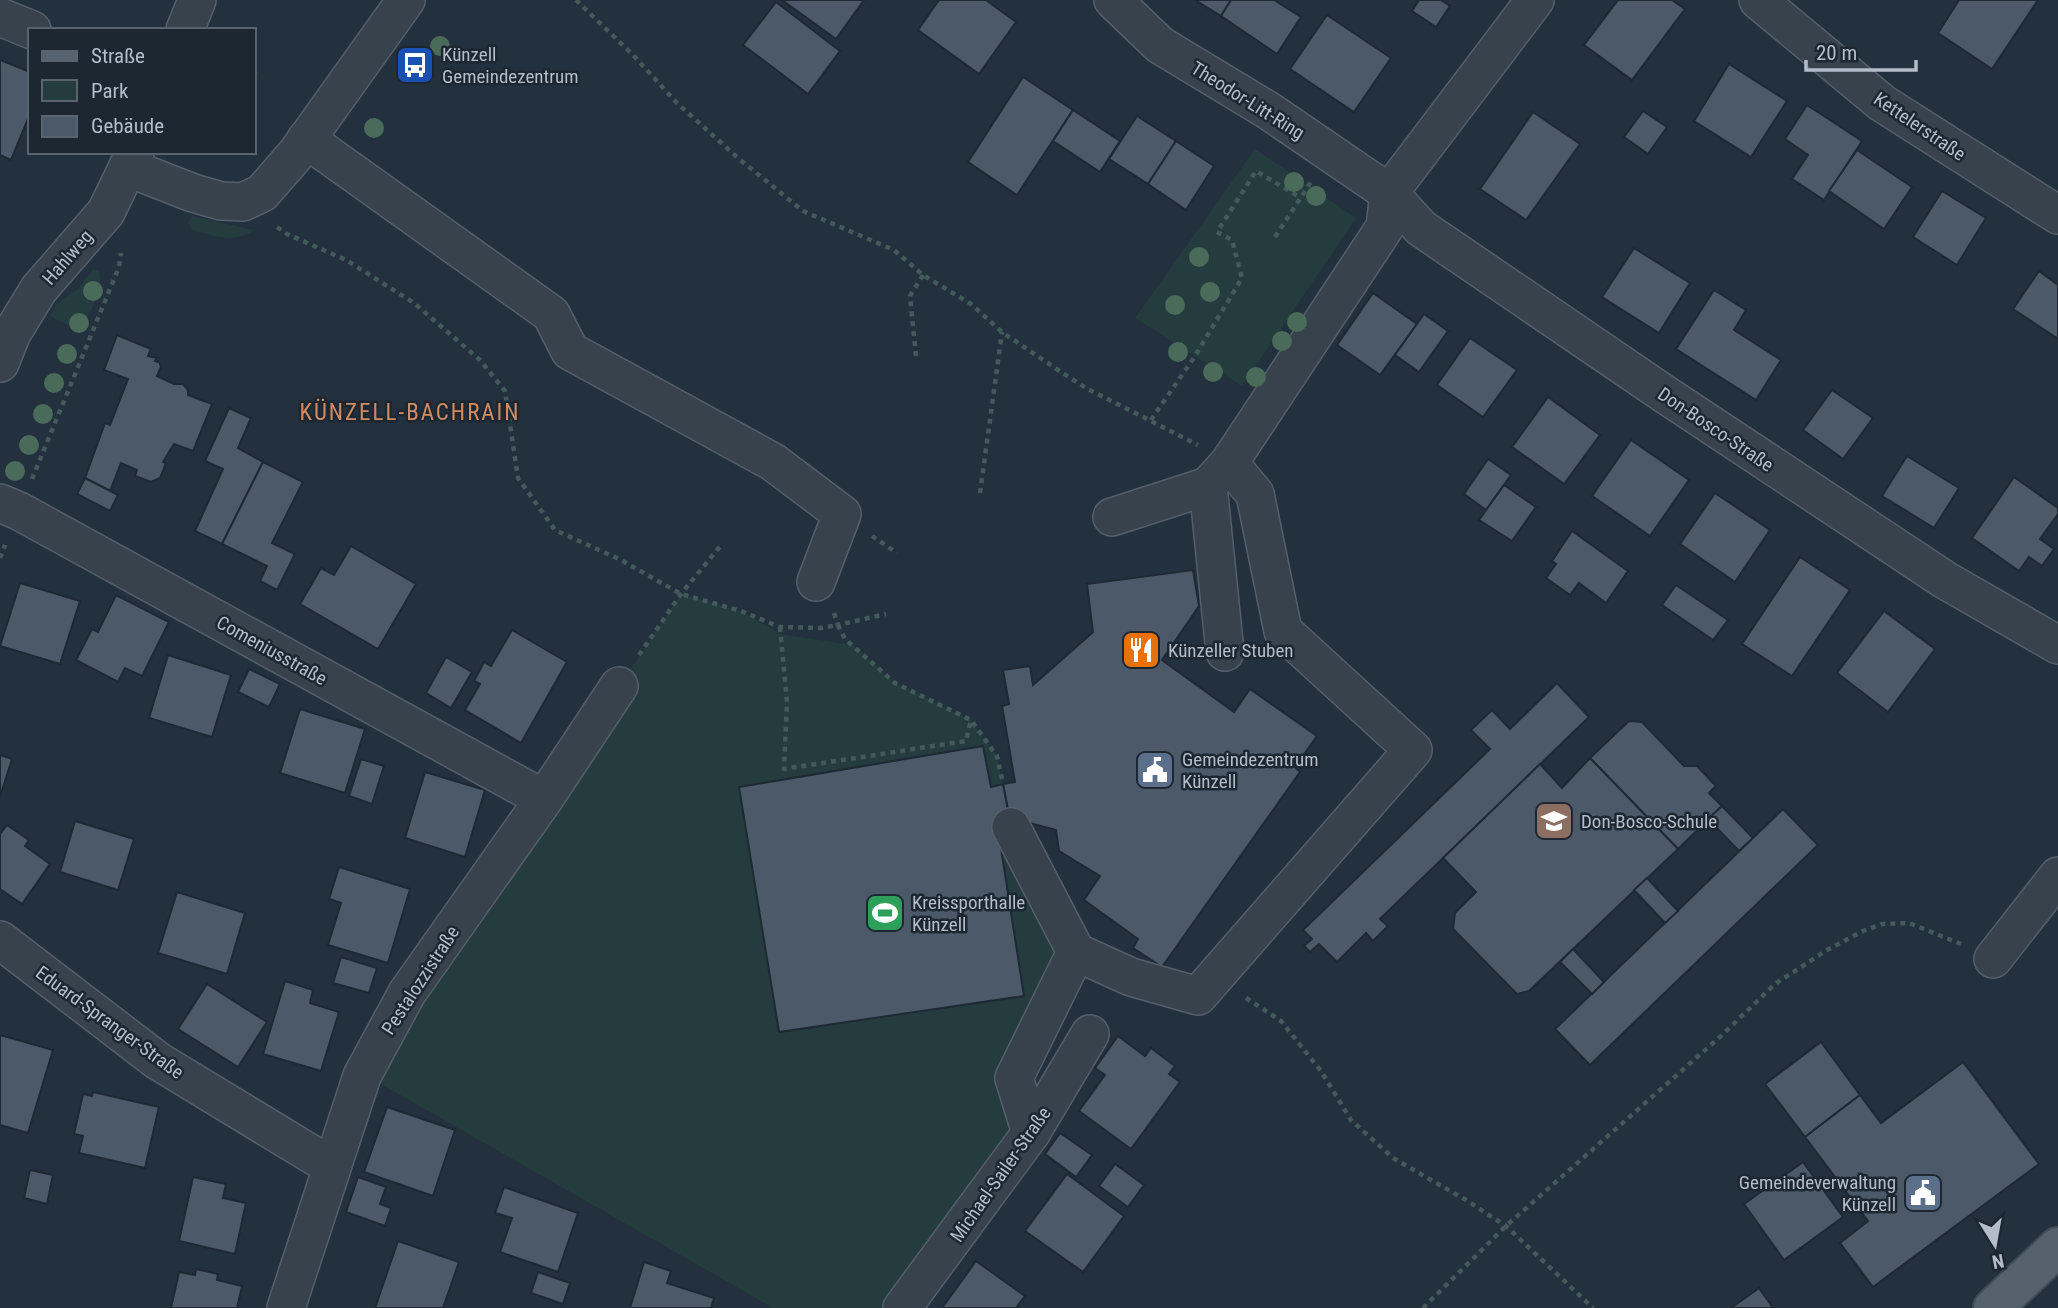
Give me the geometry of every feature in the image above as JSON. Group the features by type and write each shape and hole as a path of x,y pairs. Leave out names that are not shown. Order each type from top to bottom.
{"main road":[{"path":"1993,1308 2058,1247"}],"street":[{"path":"186,28 197,0"},
{"path":"132,160 193,193 221,201 243,202 262,193 306,139 406,0"},
{"name":"Theodor-Litt-Ring","path":"1113,0 1160,45 1269,111 1389,193"},
{"path":"1112,517 1219,474 1385,227 1389,193 1535,0"},
{"name":"Kettelerstraße","path":"1758,0 1882,103 2058,215"},
{"path":"0,17 28,28"},
{"path":"306,139 551,314 570,351 773,462 842,514 816,582"},
{"name":"Hahlweg","path":"0,363 12,332 39,289 106,212 132,160"},
{"name":"Don-Bosco-Straße","path":"1389,193 1422,228 1663,393 1945,580 2058,645"},
{"path":"1219,474 1225,652"},
{"path":"1011,827 1076,952 1131,977 1198,996 1413,750 1283,631 1255,495 1219,474"},
{"name":"Comeniusstraße","path":"9,507 544,799"},
{"name":"Pestalozzistraße","path":"286,1308 362,1076 407,993 544,799 619,685"},
{"path":"1993,959 2058,876"},
{"name":"Eduard-Spranger-Straße","path":"0,940 158,1061 331,1166"},
{"path":"1031,1133 1014,1078 1076,952"},
{"name":"Michael-Sailer-Straße","path":"902,1308 1031,1133 1090,1034"}],"path":[{"path":"576,0 698,121 803,211 894,250 923,275 971,304 1002,332 1086,388 1151,420 1219,474"},
{"path":"1151,420 1195,356 1242,278 1232,240 1217,232 1256,172 1301,198"},
{"path":"1275,237 1295,206"},
{"path":"276,226 287,234 346,260 403,296 480,360 505,391 518,478 555,530 621,560 681,594 741,611 780,627 821,628 886,614"},
{"path":"0,558 9,507 119,267"},
{"path":"916,356 910,296 923,275"},
{"path":"980,493 1002,332"},
{"path":"619,685 681,594 722,544"},
{"path":"887,547 897,553"},
{"path":"838,625 845,639 895,683 971,720 997,756 1003,784"},
{"path":"780,627 787,702 784,769 966,741 971,720"},
{"path":"1423,1308 1506,1226 1721,1036 1775,984 1827,950 1882,924 1909,923 1993,959"},
{"path":"1215,976 1281,1021 1321,1071 1351,1120 1393,1158 1506,1226 1593,1308"}],"green space":[{"path":"1255,149 1356,218 1242,386 1135,318"},
{"path":"192,216 254,230 240,237 216,236 192,230 188,223"},
{"path":"93,269 99,271 99,287 95,302 80,331 50,316 56,305 79,288"},
{"path":"681,594 741,611 780,634 853,645 895,683 971,720 997,756 1011,827 1076,952 1014,1078 1032,1132 903,1308 773,1308 360,1072"}],"building":[{"path":"782,0 864,0 836,39"},
{"path":"939,0 986,0 1016,22 979,74 918,30"},
{"path":"1195,0 1231,0 1221,16"},
{"path":"1231,0 1274,0 1301,17 1277,54 1221,16"},
{"path":"1419,0 1441,0 1450,6 1436,27 1412,11"},
{"path":"1618,0 1672,0 1685,9 1632,80 1584,45"},
{"path":"1959,0 2038,0 1992,69 1938,33"},
{"path":"776,2 840,51 808,94 743,45"},
{"path":"1327,15 1391,58 1354,112 1290,69"},
{"path":"0,60 28,71 28,119 11,160 0,155"},
{"path":"1729,64 1787,101 1751,157 1694,121"},
{"path":"1023,77 1073,110 1017,195 968,162"},
{"path":"1807,105 1862,141 1824,200 1792,179 1808,155 1785,139"},
{"path":"1073,110 1120,141 1100,172 1053,141"},
{"path":"1643,111 1667,127 1648,154 1624,137"},
{"path":"1533,112 1580,144 1526,220 1480,189"},
{"path":"1137,116 1176,141 1148,184 1109,159"},
{"path":"1176,141 1214,166 1186,210 1148,184"},
{"path":"1857,150 1912,187 1884,229 1829,191"},
{"path":"1942,191 1986,218 1957,265 1913,237"},
{"path":"1634,248 1690,283 1659,333 1602,297"},
{"path":"2039,271 2058,285 2058,339 2013,309"},
{"path":"1714,290 1746,310 1734,330 1781,360 1756,400 1676,349"},
{"path":"1373,293 1417,324 1380,375 1337,345"},
{"path":"1424,314 1448,331 1419,372 1395,355"},
{"path":"117,335 151,349 148,356 157,358 155,361 159,362 161,367 157,376 174,384 183,384 188,395 212,404 193,451 174,444 163,462 166,463 160,478 151,482 135,476 137,470 121,463 110,491 85,478 105,423 110,425 128,379 104,370"},
{"path":"1470,338 1517,370 1483,417 1437,385"},
{"path":"1832,390 1873,418 1843,459 1803,430"},
{"path":"1548,397 1600,435 1564,484 1512,447"},
{"path":"229,408 251,418 238,448 263,462 222,544 195,531 223,469 205,461"},
{"path":"1631,440 1689,480 1650,536 1592,496"},
{"path":"1907,456 1959,488 1934,528 1882,496"},
{"path":"1488,459 1511,475 1486,510 1464,494"},
{"path":"263,462 303,482 272,543 295,554 277,590 260,581 267,566 222,544"},
{"path":"2014,477 2058,508 2058,514 2040,539 2054,549 2042,566 2029,557 2019,571 1972,538"},
{"path":"85,478 118,495 110,511 77,494"},
{"path":"1504,485 1536,507 1512,541 1479,520"},
{"path":"1715,493 1770,530 1735,582 1680,544"},
{"path":"1572,531 1628,571 1606,603 1579,583 1570,595 1546,578 1556,564 1552,561"},
{"path":"351,546 416,584 378,649 300,604 321,568 334,575"},
{"path":"1800,557 1850,590 1792,676 1742,644"},
{"name":"Gemeindezentrum Künzell","path":"1193,570 1199,606 1162,660 1234,712 1250,689 1317,736 1295,767 1300,772 1162,967 1133,948 1138,939 1084,900 1100,876 1059,851 1056,830 1030,823 1011,827 1003,784 1015,782 1002,706 1009,704 1003,670 1030,666 1033,685 1093,632 1087,584"},
{"path":"20,583 80,601 60,664 0,646"},
{"path":"1676,585 1728,620 1713,640 1662,605"},
{"path":"116,595 169,622 142,676 125,668 118,682 76,660 92,629 98,632"},
{"path":"1884,611 1935,649 1888,712 1837,673"},
{"path":"512,630 567,662 521,743 465,710 480,684 474,681 484,662 491,666"},
{"path":"168,655 231,675 212,737 149,718"},
{"path":"446,657 472,672 451,708 426,693"},
{"path":"249,669 280,684 269,707 238,692"},
{"path":"1557,683 1589,717 1380,919 1388,926 1373,941 1366,933 1337,962 1319,944 1310,952 1304,946 1312,939 1303,930 1490,749 1471,730 1492,710 1510,729"},
{"path":"300,709 365,729 345,793 280,773"},
{"path":"1629,721 1642,722 1684,766 1697,766 1716,786 1709,793 1722,806 1678,849 1590,758"},
{"name":"Kreissporthalle Künzell","path":"983,746 991,787 1003,784 1011,827 998,829 1024,996 779,1032 739,787"},
{"path":"0,755 12,759 0,797"},
{"path":"1590,758 1678,849 1529,991 1517,994 1453,929 1455,913 1476,892 1443,858 1540,764 1562,788"},
{"path":"361,759 384,766 372,804 349,796"},
{"path":"425,772 485,790 465,857 405,838"},
{"path":"1722,806 1753,838 1739,851 1708,819"},
{"path":"1783,809 1818,845 1590,1065 1555,1029"},
{"path":"75,821 134,839 118,890 60,872"},
{"path":"7,825 29,840 25,846 50,864 22,904 0,889 0,834"},
{"path":"339,867 410,889 388,963 328,945 341,903 329,899"},
{"path":"1647,878 1678,911 1665,923 1634,890"},
{"path":"177,892 245,913 227,974 158,953"},
{"path":"1573,949 1604,982 1592,994 1560,962"},
{"path":"341,957 377,968 369,993 333,983"},
{"path":"285,981 313,990 310,1003 339,1012 321,1071 263,1054"},
{"path":"207,984 267,1022 238,1067 178,1029"},
{"path":"0,1035 53,1050 28,1133 0,1125"},
{"path":"1118,1036 1145,1056 1151,1048 1175,1066 1169,1074 1180,1082 1131,1149 1079,1111 1105,1075 1095,1068"},
{"path":"1821,1042 1860,1095 1805,1137 1765,1084"},
{"name":"Gemeindeverwaltung Künzell","path":"1963,1062 2039,1164 1873,1287 1840,1243 1868,1221 1805,1137 1860,1095 1881,1123"},
{"path":"93,1092 159,1107 145,1168 79,1153 83,1136 74,1134 83,1094 92,1096"},
{"path":"387,1107 455,1130 433,1196 364,1172"},
{"path":"1060,1133 1092,1155 1076,1177 1045,1154"},
{"path":"1803,1162 1843,1217 1784,1260 1744,1204"},
{"path":"1115,1164 1144,1185 1128,1207 1099,1186"},
{"path":"30,1170 53,1175 47,1204 24,1198"},
{"path":"1067,1174 1124,1216 1083,1272 1025,1231"},
{"path":"193,1177 226,1184 223,1198 246,1203 235,1254 179,1241"},
{"path":"358,1177 386,1187 380,1204 391,1208 385,1226 346,1212"},
{"path":"504,1187 578,1213 558,1272 500,1252 512,1218 495,1213"},
{"path":"398,1241 459,1262 443,1308 375,1308"},
{"path":"976,1261 1025,1296 1016,1308 942,1308"},
{"path":"644,1262 671,1271 667,1283 714,1298 711,1308 630,1308"},
{"path":"196,1269 218,1274 217,1280 242,1286 237,1308 171,1308 179,1272 195,1275"},
{"path":"538,1272 570,1283 563,1304 531,1293"},
{"path":"1759,1288 1773,1308 1731,1308"}],"place":[{"name":"Künzell Gemeindezentrum","path":"415,65"},
{"name":"Künzeller Stuben","path":"1141,650"},
{"name":"Gemeindezentrum Künzell","path":"1155,770"},
{"name":"Don-Bosco-Schule","path":"1554,821"},
{"name":"Kreissporthalle Künzell","path":"885,913"},
{"name":"Gemeindeverwaltung Künzell","path":"1923,1193"}],"district":[{"name":"KÜNZELL-BACHRAIN","path":"410,412"}]}
